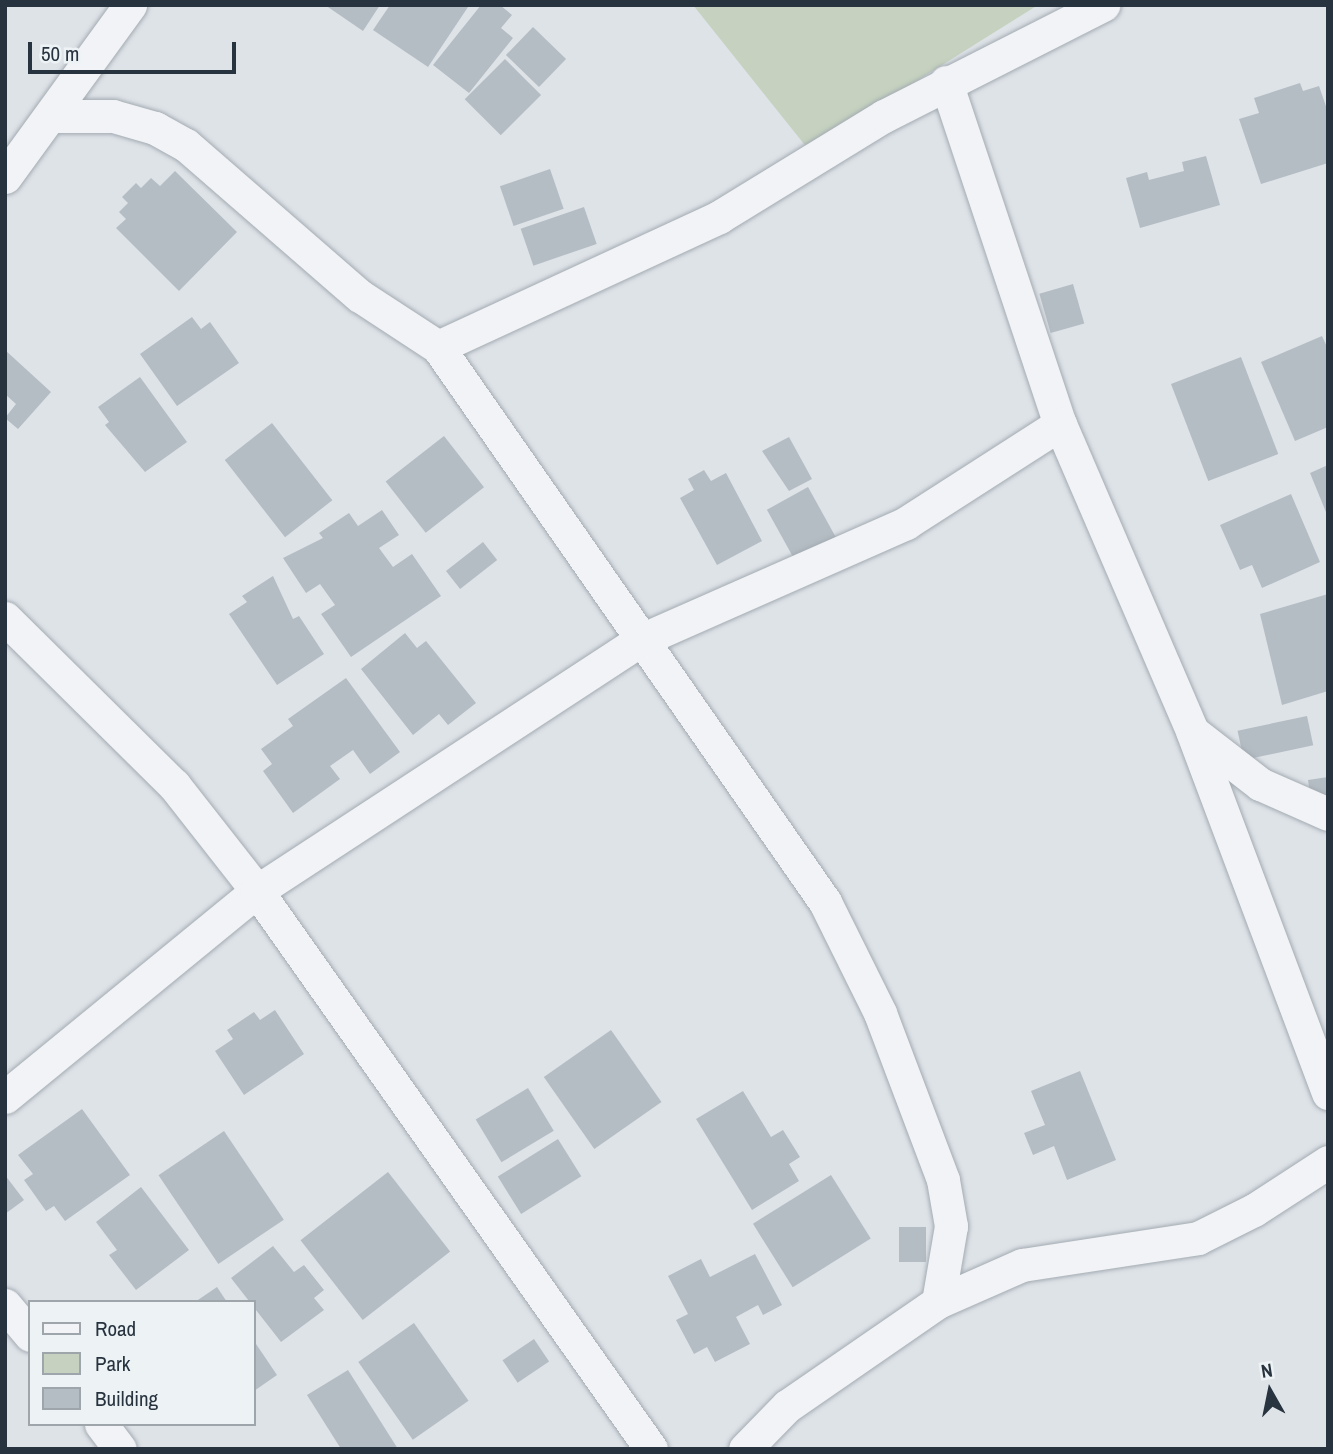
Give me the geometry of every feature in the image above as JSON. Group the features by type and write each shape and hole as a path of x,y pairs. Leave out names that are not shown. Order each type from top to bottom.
{"street":[{"path":"5,177 54,117 130,5"},
{"path":"438,347 719,217 946,82 1103,5"},
{"path":"946,82 1060,424 1192,732 1328,1093"},
{"path":"54,117 113,116 155,128 186,145 360,296 438,347 639,642 825,902 880,1013 943,1180 951,1226 938,1302"},
{"path":"5,1097 257,891 639,642 906,523 1060,424"},
{"path":"5,618 174,785 257,891 651,1449"},
{"path":"1192,732 1261,784 1328,814"},
{"path":"745,1449 787,1406 938,1302 1022,1265 1198,1238 1254,1210 1328,1162"},
{"path":"5,1305 28,1333"},
{"path":"103,1426 120,1449"}],"green space":[{"path":"693,5 1038,5 808,149"}],"building":[{"path":"325,5 380,5 363,31"},
{"path":"390,5 468,7 428,67 373,30"},
{"path":"481,5 500,5 512,15 501,28 513,38 469,93 433,65"},
{"path":"533,27 566,59 539,87 506,55"},
{"path":"505,59 541,95 501,135 465,99"},
{"path":"1300,83 1303,91 1319,86 1328,112 1328,163 1261,184 1239,119 1259,113 1254,98"},
{"path":"1206,156 1220,205 1140,228 1126,178 1147,172 1149,180 1184,171 1182,162"},
{"path":"550,169 564,209 514,226 500,186"},
{"path":"175,171 237,232 179,291 116,228 126,219 119,212 128,203 122,197 136,183 141,188 151,178 160,186"},
{"path":"584,207 597,244 533,266 521,229"},
{"path":"1073,284 1084,323 1051,333 1039,294"},
{"path":"192,317 201,329 210,322 239,363 177,406 140,354"},
{"path":"1322,336 1328,349 1328,427 1295,441 1261,362"},
{"path":"5,350 51,392 18,429 5,418 16,404 5,394"},
{"path":"1241,357 1278,454 1208,481 1171,384"},
{"path":"140,377 187,442 145,472 105,425 109,422 98,407"},
{"path":"272,423 332,500 285,537 225,460"},
{"path":"444,436 484,487 426,533 386,482"},
{"path":"789,437 812,479 789,491 762,451"},
{"path":"1328,465 1328,517 1310,473"},
{"path":"704,470 711,481 726,473 762,541 717,565 680,498 694,490 688,479"},
{"path":"808,487 837,539 796,562 767,510"},
{"path":"1291,494 1320,562 1262,588 1252,565 1240,570 1220,525"},
{"path":"382,510 399,535 379,548 393,567 412,554 441,596 351,657 321,614 335,605 320,584 306,593 283,558 323,538 319,533 349,513 358,526"},
{"path":"483,542 497,560 460,589 446,571"},
{"path":"273,576 293,619 299,616 324,654 277,685 229,614 247,602 242,596"},
{"path":"1328,594 1328,691 1282,705 1260,614"},
{"path":"405,633 417,648 426,641 476,703 448,725 439,714 413,735 361,669"},
{"path":"346,678 400,752 370,774 353,750 330,766 340,779 293,813 263,771 272,764 261,749 293,726 288,719"},
{"path":"1307,716 1313,745 1244,760 1238,731"},
{"path":"1328,777 1328,807 1312,809 1308,780"},
{"path":"275,1010 304,1054 244,1095 215,1051 233,1039 227,1030 254,1012 260,1020"},
{"path":"611,1030 661,1102 594,1149 544,1077"},
{"path":"1080,1071 1116,1160 1067,1180 1054,1146 1033,1155 1024,1133 1045,1125 1031,1091"},
{"path":"528,1088 554,1131 501,1162 476,1119"},
{"path":"743,1091 771,1137 783,1130 800,1157 789,1164 799,1181 752,1210 696,1119"},
{"path":"82,1109 130,1175 65,1221 54,1206 46,1211 24,1180 33,1174 18,1155"},
{"path":"224,1131 284,1220 218,1264 159,1175"},
{"path":"558,1139 581,1176 521,1214 498,1177"},
{"path":"388,1172 450,1252 363,1320 301,1240"},
{"path":"5,1175 24,1200 5,1214"},
{"path":"831,1175 871,1239 793,1287 753,1224"},
{"path":"141,1187 189,1250 136,1290 109,1255 117,1250 96,1222"},
{"path":"899,1227 926,1227 926,1262 899,1262"},
{"path":"273,1246 294,1272 304,1265 324,1290 314,1298 324,1310 281,1342 256,1310 256,1300 248,1300 231,1278"},
{"path":"755,1254 782,1305 763,1315 758,1305 736,1317 750,1344 715,1362 707,1347 694,1354 676,1320 688,1314 668,1276 701,1259 710,1277"},
{"path":"217,1287 226,1300 198,1300"},
{"path":"414,1323 468,1401 413,1440 358,1362"},
{"path":"534,1339 549,1361 518,1383 502,1360"},
{"path":"256,1344 277,1375 256,1390"},
{"path":"348,1370 398,1449 341,1449 307,1395"}]}
